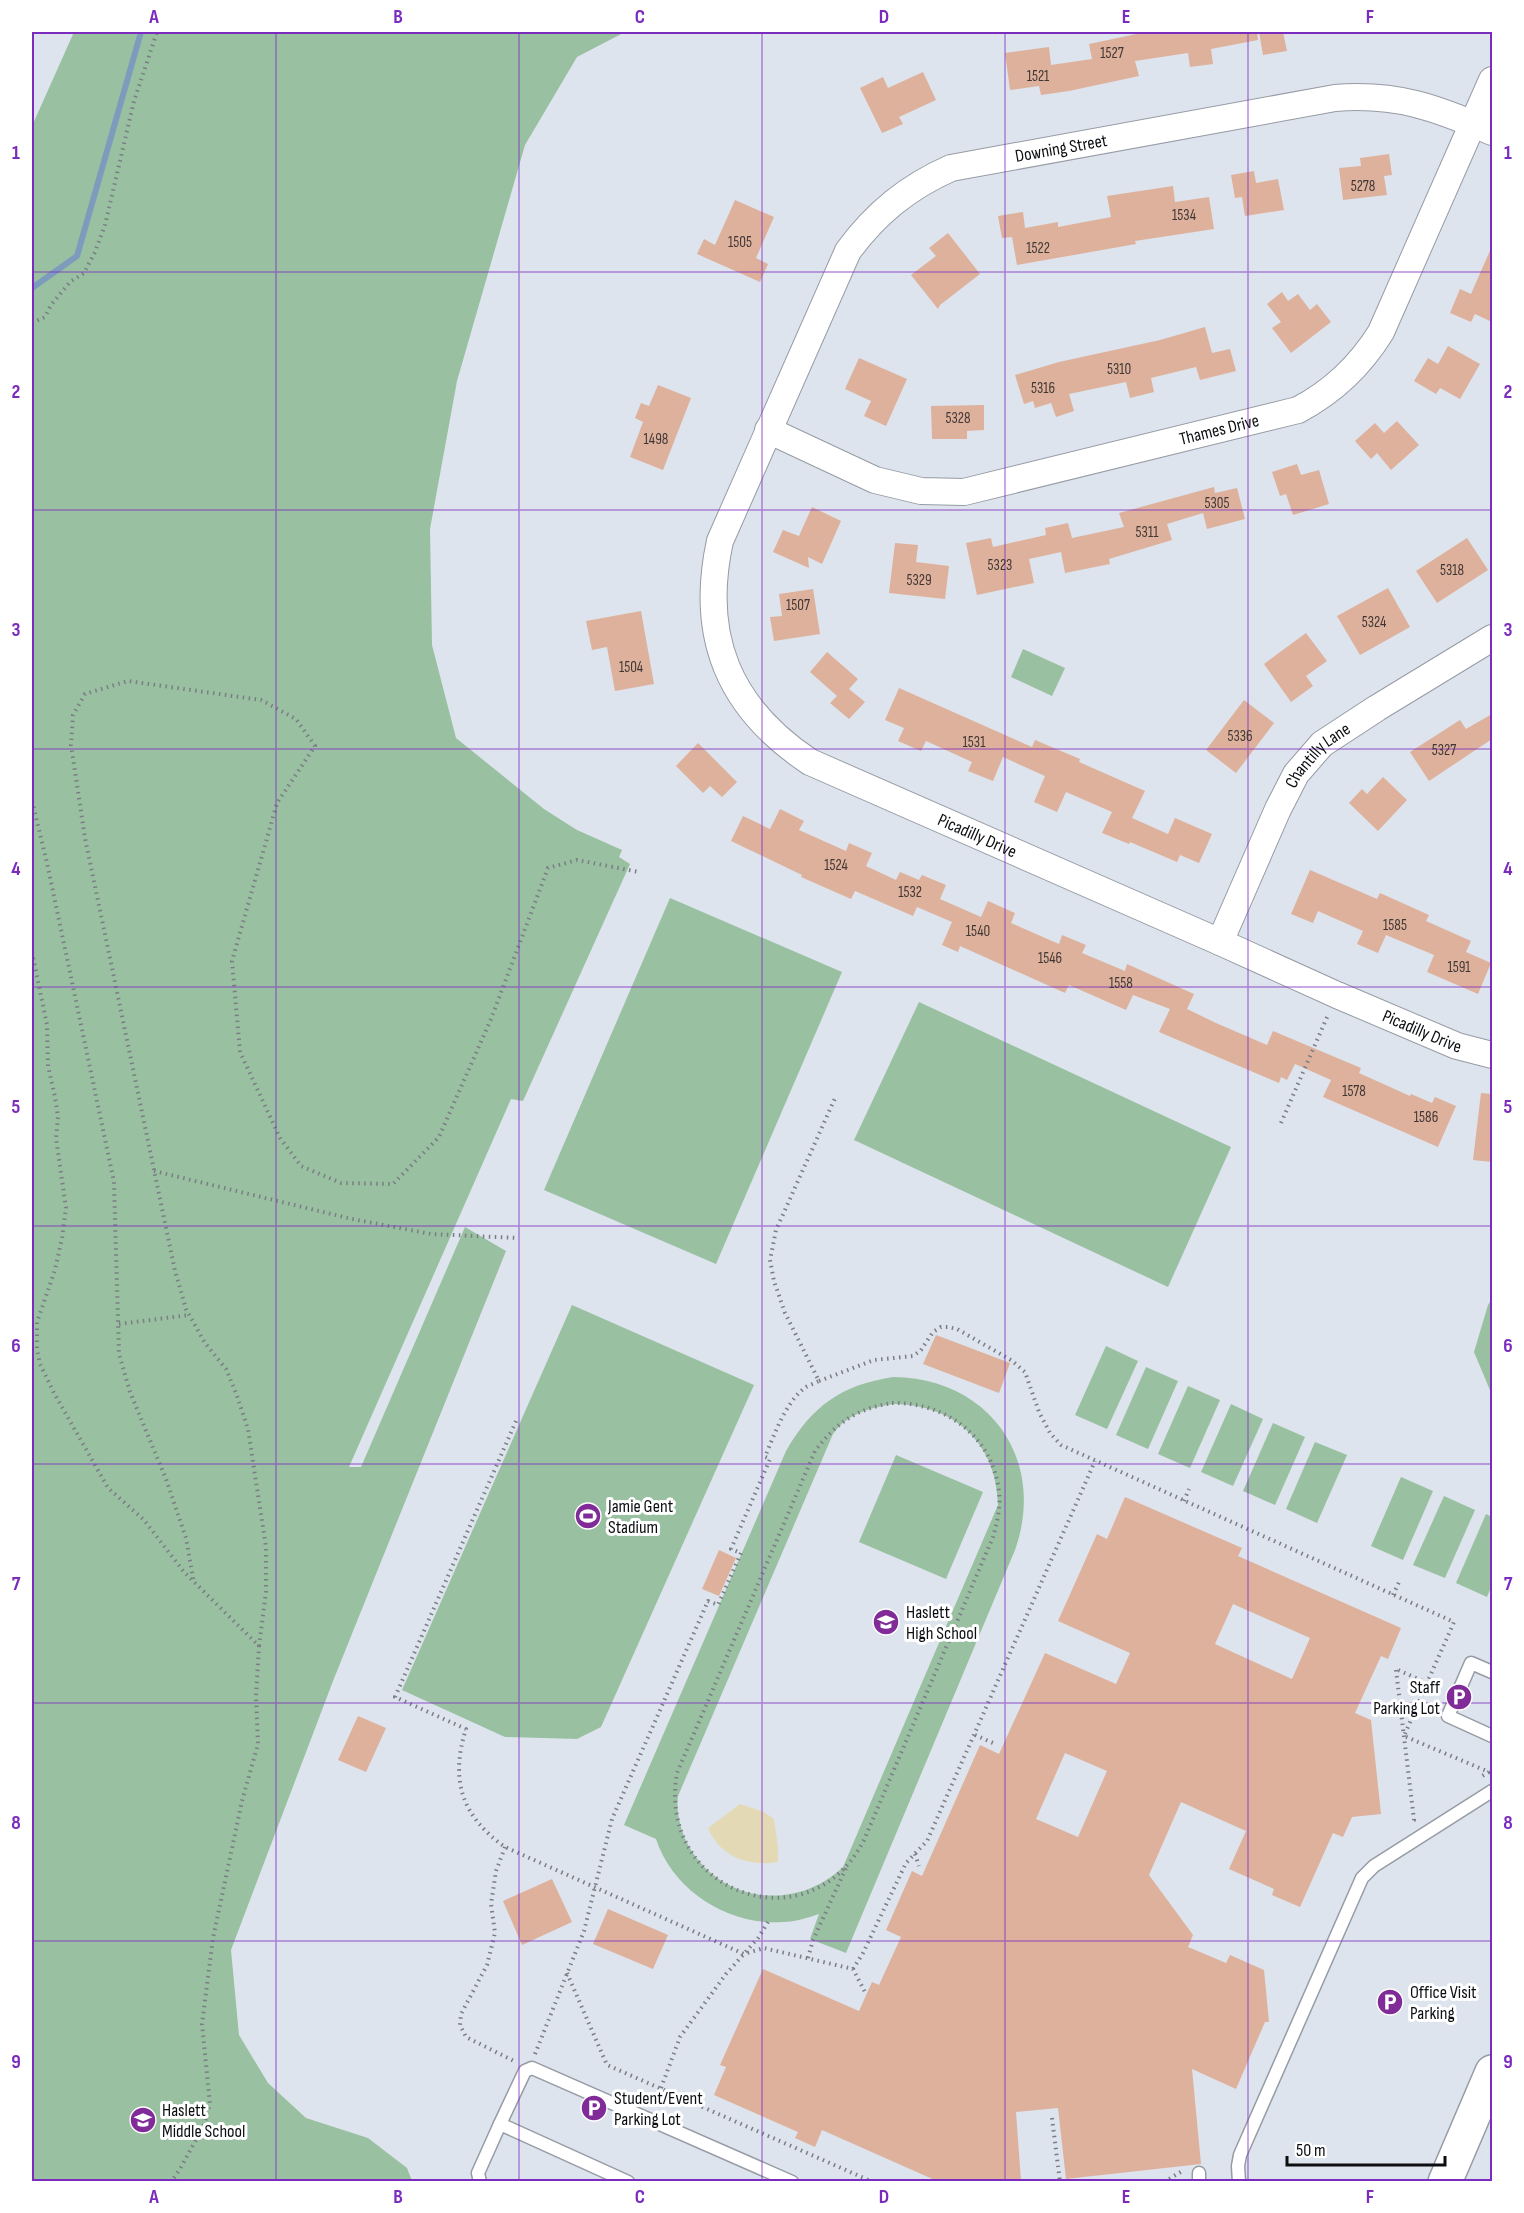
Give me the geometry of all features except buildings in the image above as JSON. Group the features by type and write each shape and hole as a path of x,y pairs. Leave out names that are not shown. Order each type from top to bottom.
{"main road":[{"path":"1445,2181 1492,2072"}],"street":[{"name":"Thames Drive","path":"768,430 875,480 921,491 964,492 1298,410 1338,384 1371,348 1381,332 1483,128 1492,80"},
{"name":"Downing Street","path":"768,430 848,251 861,233 910,189 951,168 1335,98 1357,96 1400,99 1483,128"},
{"name":"Picadilly Drive","path":"768,430 720,541 712,589 713,614 724,661 744,701 774,735 810,762 1337,995 1457,1046 1492,1055"},
{"name":"Chantilly Lane","path":"1220,942 1296,774 1322,744 1492,638"}],"lane":[{"path":"1492,1672 1471,1663 1448,1716 1492,1737"},
{"path":"1239,2181 1240,2155 1362,1878 1374,1866 1492,1791"},
{"path":"480,2181 478,2173 523,2075 529,2068 536,2068 792,2181"},
{"path":"500,2124 628,2181"}],"path":[{"path":"32,324 45,317 51,305 70,282 84,273 95,252 105,225 134,101 157,32"},
{"path":"171,2181 204,2126 210,2104 202,2024 213,1938 242,1801 258,1744 256,1696 266,1592 266,1547 248,1429 226,1369 205,1343 189,1315 175,1270 83,826 71,745 73,715 85,694 128,681 261,700 296,719 315,747 277,803 232,961 240,1052 280,1138 301,1166 341,1183 393,1184 439,1137 491,1019 548,868 577,860 639,872"},
{"path":"32,801 114,1182 119,1354 130,1392 166,1479 186,1538 194,1583"},
{"path":"32,952 47,1025 48,1066 56,1097 58,1117 56,1138 66,1208 55,1270 37,1322 37,1349 40,1364 108,1488 144,1520 194,1583 259,1646"},
{"path":"1281,1123 1337,995"},
{"path":"819,1382 785,1313 774,1281 770,1260 776,1230 836,1096"},
{"path":"154,1171 352,1218 431,1234 518,1238"},
{"path":"118,1324 189,1315"},
{"path":"505,1847 496,1872 491,1904 495,1933 487,1965 461,2014 460,2025 466,2037 529,2068 584,1931 612,1819 708,1601 718,1605 741,1553 731,1549 770,1459 765,1456 781,1418 805,1387 874,1360 912,1356 921,1350 933,1332 941,1327 957,1329 1011,1359 1025,1372 1039,1412 1050,1433 1061,1445 1454,1622 1404,1736 1489,1772 1479,1778"},
{"path":"808,1959 813,1940 836,1888 864,1840 993,1537 999,1505 995,1473 985,1451 974,1435 963,1424 940,1411 908,1403 878,1406 845,1419 815,1450 676,1778 676,1816 687,1847 706,1872 733,1889 763,1897 785,1897 828,1882 850,1862"},
{"path":"516,1422 394,1697 466,1729 459,1750 457,1769 460,1787 473,1816 490,1836 505,1847 744,1954 764,1948 853,1969 865,1992"},
{"path":"853,1969 864,1953 906,1863 927,1841 1095,1461"},
{"path":"1184,1501 1189,1489"},
{"path":"1393,1595 1400,1580"},
{"path":"1396,1669 1427,1683"},
{"path":"975,1735 993,1743"},
{"path":"1414,1820 1423,1814"},
{"path":"915,1854 919,1866"},
{"path":"661,2088 680,2037 768,1922"},
{"path":"567,1973 607,2065 873,2181"},
{"path":"1052,2118 1059,2181"}],"green space":[{"path":"74,32 625,32 577,57 525,145 457,381 430,529 432,645 456,738 544,809 577,830 622,850 619,857 630,864 523,1101 511,1099 349,1467 361,1467 465,1227 506,1251 333,1681 231,1950 239,2035 268,2083 306,2118 368,2138 407,2168 412,2181 32,2181 32,126"},
{"path":"1023,649 1065,668 1052,696 1011,677"},
{"path":"670,898 842,972 716,1264 544,1190"},
{"path":"919,1002 1231,1147 1168,1287 854,1140"},
{"path":"1492,1299 1492,1395 1474,1352 1488,1305"},
{"name":"Jamie Gent Stadium","path":"572,1305 754,1385 601,1727 577,1739 505,1737 402,1690"},
{"path":"1106,1346 1138,1361 1107,1429 1075,1415"},
{"path":"1146,1367 1178,1381 1148,1449 1116,1435"},
{"path":"893,1377 927,1381 957,1392 982,1408 1002,1430 1016,1456 1023,1485 1023,1516 1015,1550 846,1953 810,1939 819,1914 792,1921 763,1922 724,1911 706,1901 689,1889 675,1874 664,1858 656,1839 624,1825 786,1451 806,1422 830,1400 843,1392","holes":["895,1404 917,1406 954,1420 981,1446 996,1483 998,1505 843,1867 824,1882 803,1891 780,1895 758,1895 737,1889 717,1878 700,1862 686,1841 679,1819 678,1796 833,1434 845,1421 877,1407"]},
{"path":"1188,1386 1220,1400 1190,1468 1158,1454"},
{"path":"1231,1404 1263,1419 1233,1486 1201,1472"},
{"path":"1273,1423 1305,1437 1275,1505 1243,1491"},
{"path":"1315,1442 1347,1455 1317,1523 1286,1509"},
{"path":"896,1455 983,1492 946,1579 859,1542"},
{"path":"1401,1477 1433,1491 1403,1560 1371,1546"},
{"path":"1444,1496 1475,1510 1445,1578 1413,1565"},
{"path":"1486,1514 1492,1517 1492,1585 1487,1597 1456,1583"}],"sand":[{"path":"740,1804 764,1812 774,1819 778,1862 757,1863 737,1858 728,1853 713,1838 708,1828"}],"waterway":[{"path":"32,288 77,256 141,32"}],"place":[{"name":"Jamie Gent Stadium","path":"588,1516"},
{"name":"Haslett High School","path":"886,1622"},
{"name":"Staff Parking Lot","path":"1459,1697"},
{"name":"Office Visit Parking","path":"1390,2002"},
{"name":"Student/Event Parking Lot","path":"594,2108"},
{"name":"Haslett Middle School","path":"143,2120"}]}
